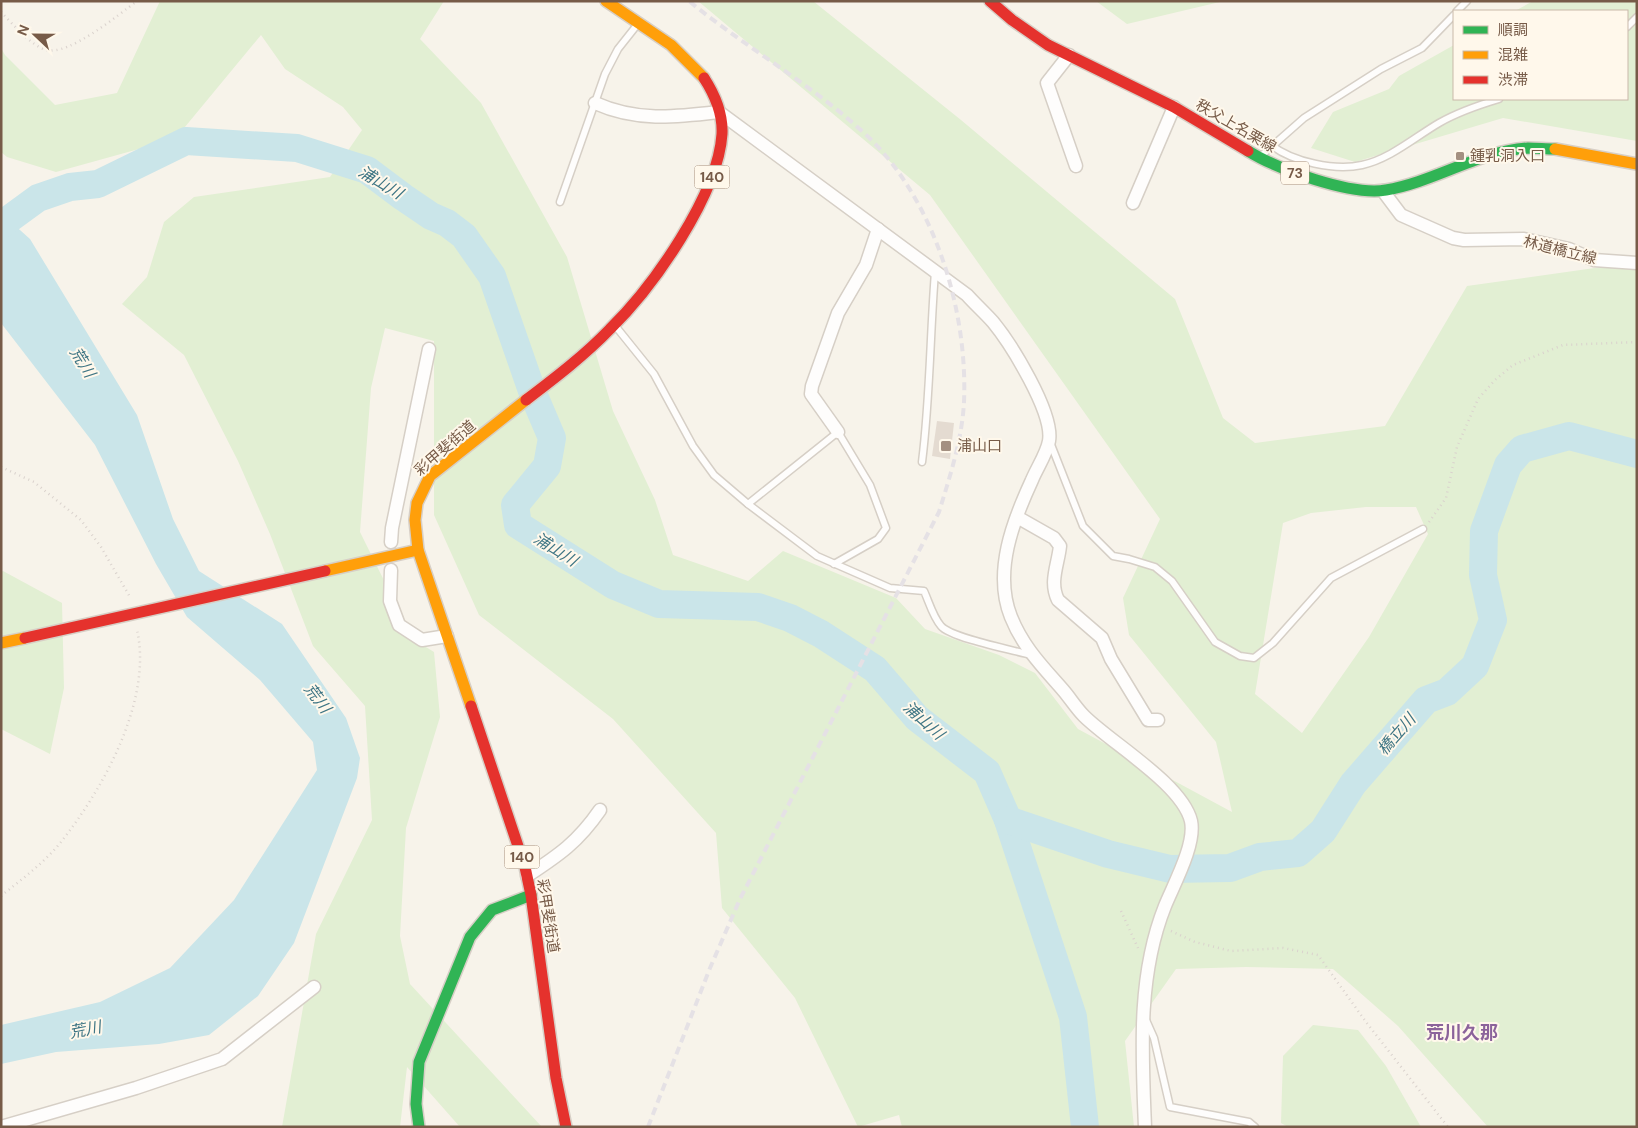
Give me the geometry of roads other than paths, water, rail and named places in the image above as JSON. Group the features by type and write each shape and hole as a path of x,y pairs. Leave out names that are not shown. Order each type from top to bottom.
{"main road":[{"name":"彩甲斐街道","path":"566,1127 556,1078 527,876 418,550 413,520 422,488 430,476 578,360 614,326 637,300 697,208 710,181 720,152 722,123 709,86 701,74 677,49 606,1"},
{"name":"秩父上名栗線","path":"990,1 1012,20 1048,45 1174,107 1258,158 1283,169 1346,188 1383,191 1410,185 1493,154 1527,148 1560,149 1637,164"},
{"path":"1,643 418,550"},
{"path":"419,1127 416,1104 419,1062 470,937 492,910 531,895"}],"street":[{"path":"1069,55 1047,84 1076,166"},
{"path":"595,103 616,112 668,118 719,112 967,295 994,323 1018,358 1046,413 1049,441 1022,500 1003,569 1005,599 1012,618 1031,655 1083,715 1174,792 1191,820 1192,838 1163,912 1148,970 1141,1036 1145,1127"},
{"path":"1133,203 1174,107"},
{"name":"林道橋立線","path":"1383,191 1400,215 1453,238 1464,240 1524,239 1569,249 1594,260 1637,263"},
{"path":"838,432 810,394 838,313 866,265 878,229"},
{"path":"391,542 392,528 429,349"},
{"path":"1017,517 1054,538 1060,546 1053,578 1054,592 1058,600 1102,638 1111,659 1141,710 1148,720 1158,720"},
{"path":"391,570 390,601 399,626 422,640 447,636"},
{"path":"527,876 558,855 583,834 600,810"},
{"path":"1,1127 136,1088 222,1059 314,987"}],"lane":[{"path":"1458,10 1467,1"},
{"path":"1258,158 1271,145 1312,113 1381,69 1422,48 1453,16"},
{"path":"1628,26 1637,16"},
{"path":"560,202 605,74 618,49 638,23"},
{"path":"1271,145 1292,156 1317,163 1342,166 1362,165 1382,158 1441,122 1475,106 1496,100"},
{"path":"922,462 927,424 929,342 935,272"},
{"path":"614,326 654,374 693,446 714,474 748,504 817,556 890,588 924,591 935,618 942,628 968,638 1031,655"},
{"path":"748,504 838,432 870,485 886,528 878,539 834,564"},
{"path":"1049,441 1083,526 1113,556 1154,567 1172,581 1215,642 1240,656 1254,658 1273,642 1331,578 1423,529"},
{"path":"1143,1015 1154,1038 1170,1107 1249,1122 1255,1127"}],"water":[{"name":"荒川","path":"1,213 30,239 137,415 173,519 199,571 282,624 346,718 360,758 357,778 294,943 258,996 209,1035 159,1044 56,1052 1,1064 1,1025 100,1002 170,968 234,900 317,770 313,742 260,680 187,617 156,564 95,445 1,323"}],"waterway":[{"name":"浦山川","path":"1,225 38,198 70,187 98,184 186,141 297,148 367,170 403,197 431,216 447,223 464,236 492,276 532,391 552,438 547,466 515,505 518,525 613,585 659,604 758,607 790,618 821,634 875,669 917,718 987,772 1008,820 1073,1017 1085,1127"},
{"name":"橋立川","path":"1008,820 1108,854 1170,869 1230,868 1260,857 1298,853 1323,831 1353,784 1426,700 1447,692 1475,666 1493,620 1483,575 1484,531 1508,465 1522,449 1569,436 1637,454"}],"railway":[{"path":"648,1127 710,968 740,899 939,512 958,444 964,402 964,366 960,329 952,292 941,255 927,220 908,187 887,157 862,131 841,113 689,1"}],"place":[{"name":"鍾乳洞入口","path":"1460,156"},
{"name":"浦山口","path":"946,446"}],"district":[{"name":"荒川久那","path":"1462,1033"}]}
